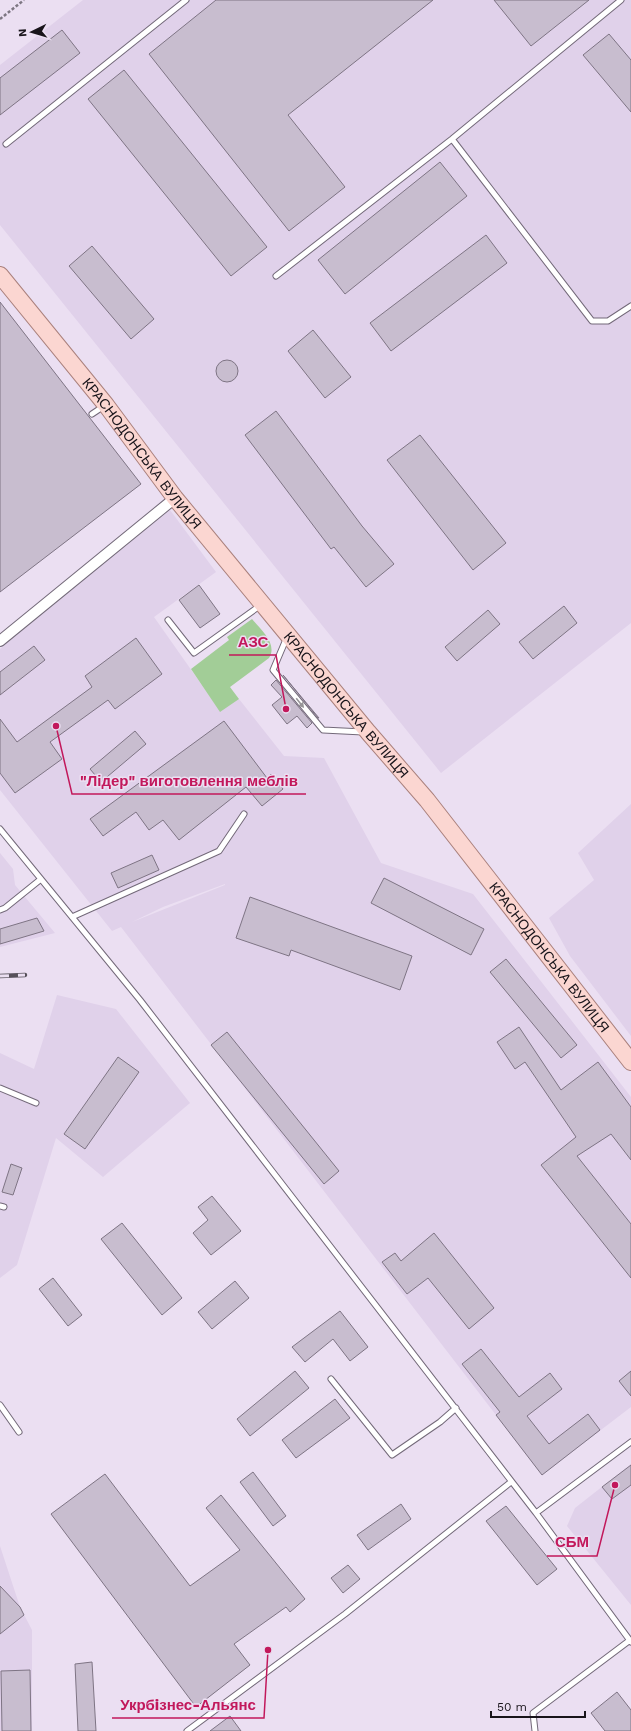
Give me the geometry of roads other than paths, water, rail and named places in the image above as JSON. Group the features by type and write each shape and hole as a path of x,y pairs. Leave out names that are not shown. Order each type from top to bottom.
{"main road":[{"name":"КРАСНОДОНСЬКА ВУЛИЦЯ","path":"0,275 106,405 175,498 368,732 427,800 631,1062"}],"street":[{"path":"0,641 175,498"}],"lane":[{"path":"6,144 186,0"},
{"path":"276,276 452,139 621,0"},
{"path":"452,139 592,321 608,321 631,306"},
{"path":"92,414 106,405"},
{"path":"168,620 194,653 263,603"},
{"path":"288,634 274,670 323,730 368,732"},
{"path":"72,917 219,851 244,814"},
{"path":"0,830 140,1000 456,1408 536,1513 630,1641 533,1713 535,1731"},
{"path":"0,910 5,908 41,879"},
{"path":"0,1088 36,1103"},
{"path":"331,1379 392,1455 440,1422 456,1408"},
{"path":"0,1406 19,1432"},
{"path":"536,1513 631,1442"},
{"path":"187,1731 345,1614 511,1482"}],"railway":[{"path":"0,976 25,975"}],"place":[{"name":"АЗС","path":"286,709"},
{"name":"\"Лідер\" виготовлення меблів","path":"56,726"},
{"name":"СБМ","path":"615,1485"},
{"name":"Укрбiзнес-Альянс","path":"268,1650"}]}
